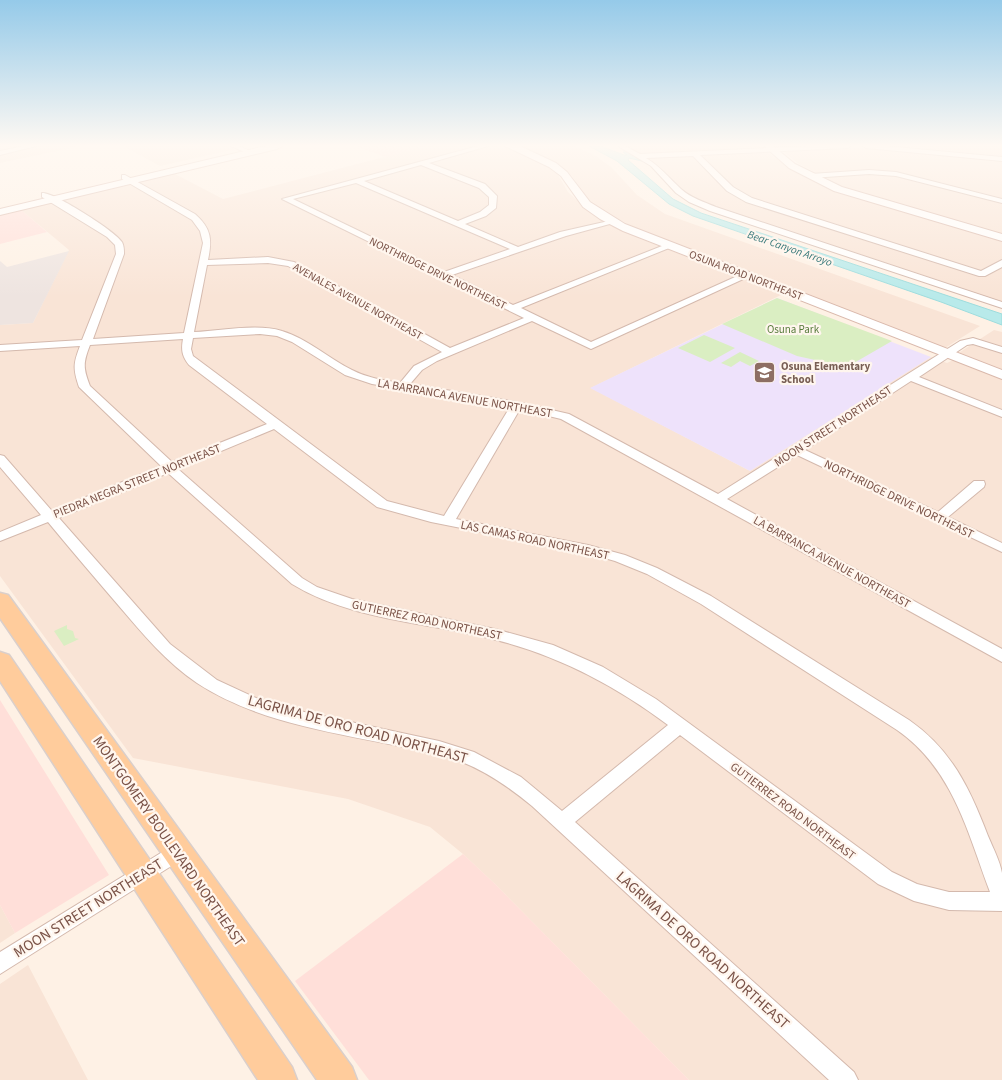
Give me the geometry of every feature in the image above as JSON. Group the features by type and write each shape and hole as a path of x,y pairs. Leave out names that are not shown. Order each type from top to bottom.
{"main road":[{"name":"MONTGOMERY BOULEVARD NORTHEAST","path":"0,601 339,1080"},
{"path":"0,661 278,1080"}],"street":[{"name":"LAS CAMAS ROAD NORTHEAST","path":"158,196 198,221 206,238 186,348 188,357 193,363 382,504 399,510 448,521 588,549 620,558 652,571 706,600 903,725 922,739 952,775 1002,899"},
{"name":"NORTHRIDGE DRIVE NORTHEAST","path":"296,196 286,199 591,346 747,275"},
{"path":"394,196 519,250"},
{"path":"457,224 483,214 493,206 493,196"},
{"name":"OSUNA ROAD NORTHEAST","path":"580,196 584,202 613,222 1002,375"},
{"path":"687,196 713,209 1002,305"},
{"path":"743,196 749,200 982,274 1002,263"},
{"path":"862,196 1002,238"},
{"path":"983,196 1002,201"},
{"path":"0,206 50,197"},
{"path":"0,212 50,197"},
{"name":"GUTIERREZ ROAD NORTHEAST","path":"50,197 110,235 119,244 120,254 79,361 79,370 85,387 170,468 285,571 312,590 331,598 363,608 495,634 548,649 597,671 650,703 885,878 914,892 949,901 1002,902"},
{"path":"444,276 563,234 613,222"},
{"path":"513,308 670,246"},
{"name":"AVENALES AVENUE NORTHEAST","path":"202,263 261,260 291,264 450,352"},
{"path":"402,387 418,368 450,352 532,318"},
{"name":"LA BARRANCA AVENUE NORTHEAST","path":"0,348 243,331 279,334 296,340 348,373 376,382 517,405 565,416 1002,656"},
{"name":"MOON STREET NORTHEAST","path":"719,499 964,343 973,341 1002,350"},
{"path":"910,377 1002,414"},
{"path":"448,521 517,405"},
{"name":"PIEDRA NEGRA STREET NORTHEAST","path":"0,537 274,425"},
{"name":"NORTHRIDGE DRIVE NORTHEAST","path":"796,450 1002,548"},
{"name":"LAGRIMA DE ORO ROAD NORTHEAST","path":"0,460 164,648 204,680 230,694 279,712 469,757 518,784 846,1080"},
{"path":"939,518 979,484"},
{"path":"562,822 679,726"},
{"name":"MOON STREET NORTHEAST","path":"0,964 177,852"}],"shaded area":[{"path":"74,196 218,196 223,199 233,196 573,196 593,215 641,239 783,294 591,388 750,471 931,357 947,363 953,360 1002,379 1002,1080 689,1080 495,884 430,827 348,799 133,758 0,576 0,325 33,323 69,250 20,209"},
{"path":"586,196 639,196 665,214 980,326 945,348 643,232 599,209"},
{"path":"686,196 853,196 1002,240 1002,306 693,203"},
{"path":"872,196 1002,196 1002,234"},
{"path":"20,209 47,232 0,244 0,214"},
{"path":"69,251 33,323 0,325 0,261 7,267"},
{"name":"Osuna Elementary School","path":"777,298 931,357 750,471 590,388"},
{"path":"994,330 1002,332 1002,371 957,354"},
{"path":"0,700 109,875 15,933 0,905"},
{"path":"463,854 689,1080 369,1080 295,981"},
{"path":"0,905 15,933 0,943"},
{"path":"28,965 88,1080 0,1080 0,984"}],"green space":[{"name":"Osuna Park","path":"777,298 892,341 847,367 797,356 722,324"},
{"path":"704,335 735,348 710,362 678,348"},
{"path":"740,352 759,361 750,366 740,361 731,367 721,363"},
{"path":"67,625 67,629 73,631 75,638 79,639 64,646 54,631"}],"water":[{"name":"Bear Canyon Arroyo","path":"660,196 670,196 701,213 1002,314 1002,325 693,216 669,204"}],"place":[{"name":"Osuna Elementary School","path":"765,372"}]}
